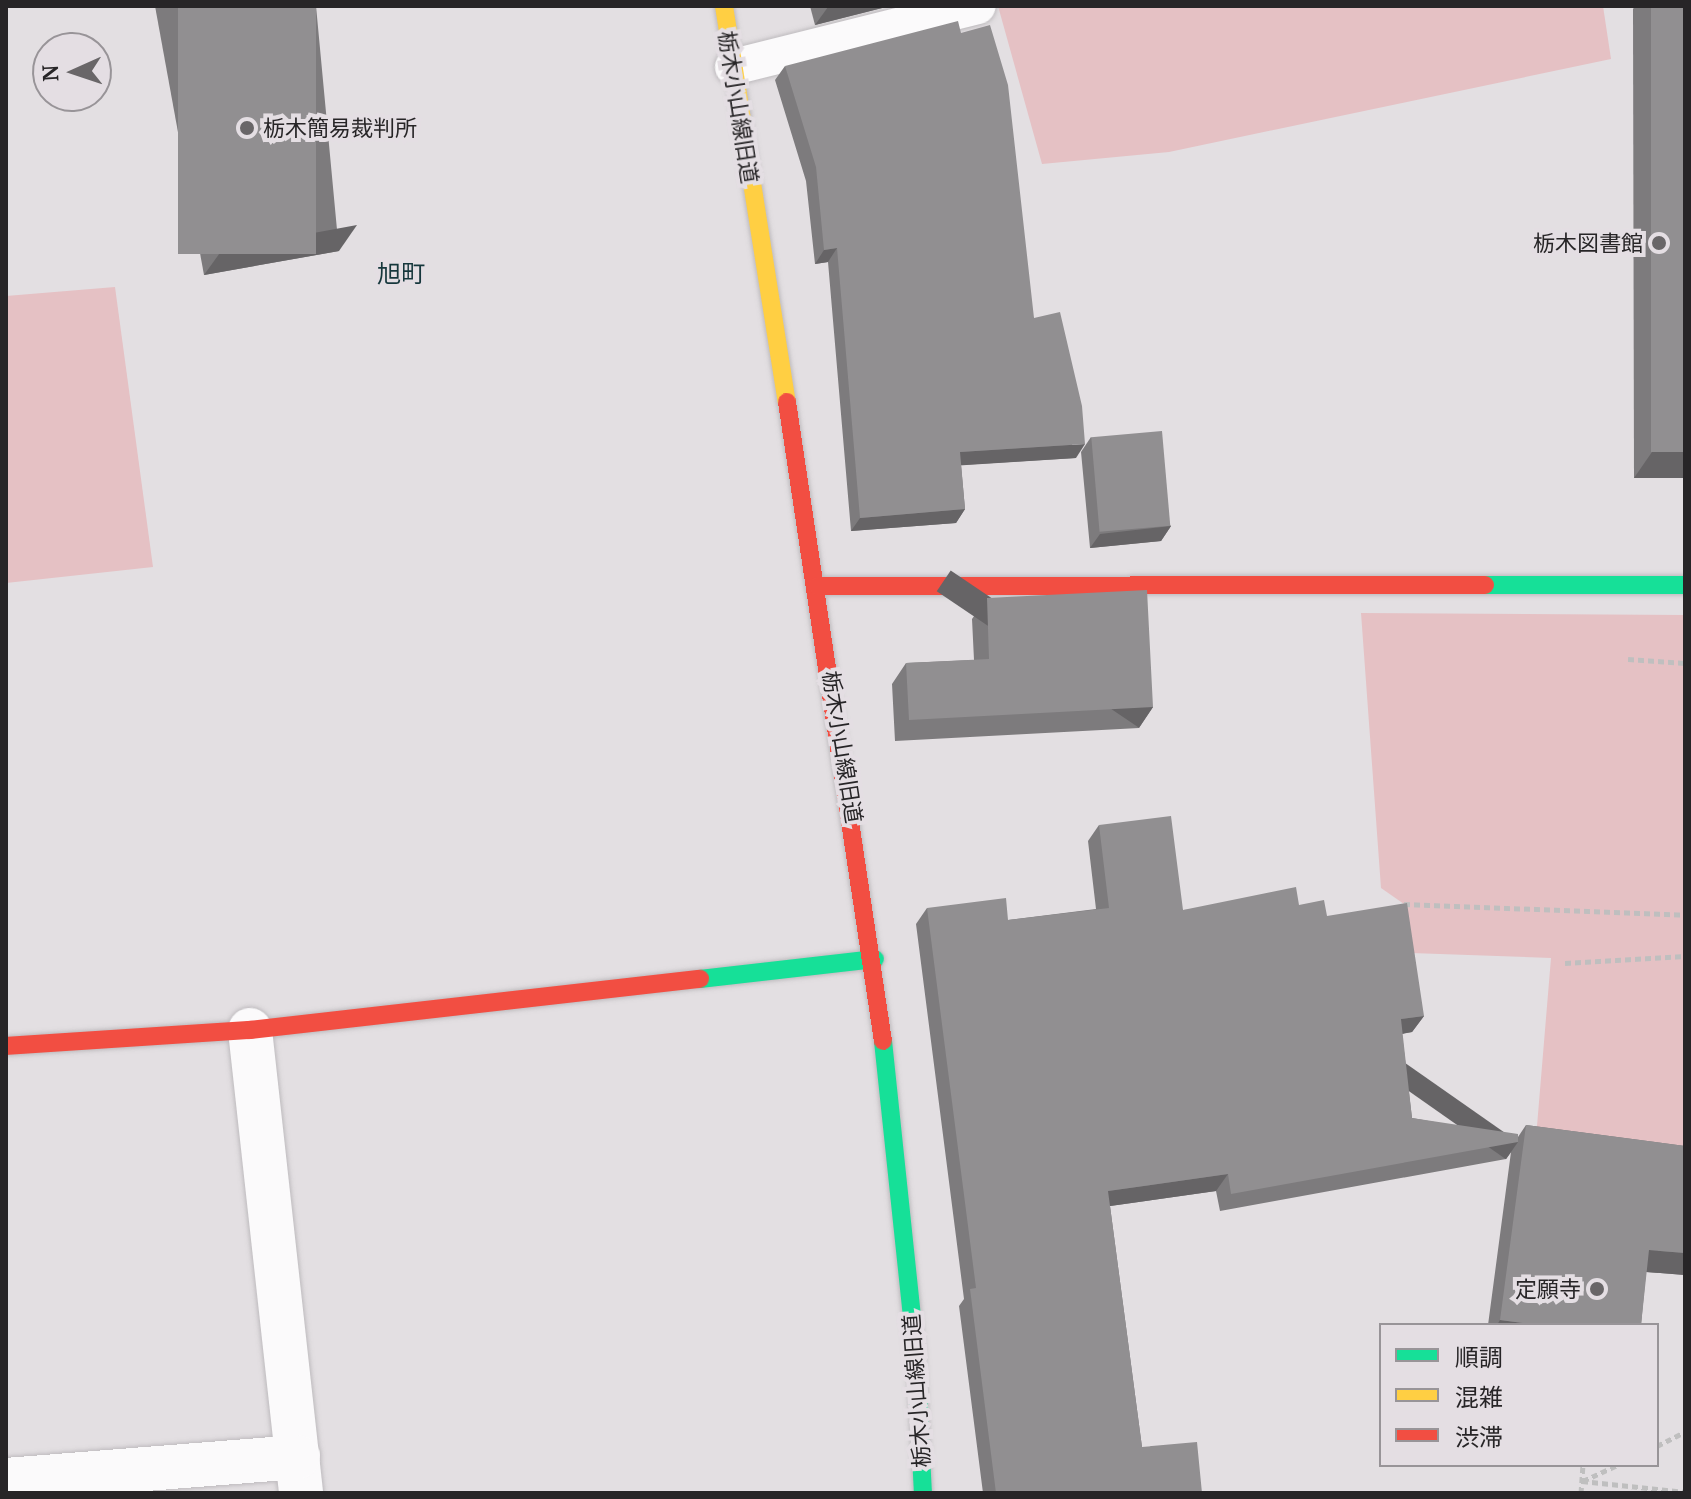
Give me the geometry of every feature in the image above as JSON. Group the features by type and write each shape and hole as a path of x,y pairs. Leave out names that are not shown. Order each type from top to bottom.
{"street":[{"name":"栃木小山線旧道","path":"724,6 875,959 916,1356 923,1493"},
{"path":"818,586 1685,585"},
{"path":"6,1046 250,1030 875,959"},
{"path":"6,1480 300,1475 250,1030"}],"lane":[{"path":"733,67 977,6"}],"path":[{"path":"1628,659 1685,663"},
{"path":"1404,904 1685,915"},
{"path":"1565,963 1685,956"},
{"path":"1659,1445 1685,1432"},
{"path":"1581,1493 1583,1467"},
{"path":"1582,1481 1613,1467"},
{"path":"1582,1481 1685,1492"}],"shaded area":[{"path":"998,6 1603,6 1611,59 1169,152 1042,164"},
{"path":"115,287 153,567 6,583 6,296"},
{"path":"1361,613 1685,615 1685,1157 1536,1138 1551,958 1411,953 1404,904 1381,888"}],"building":[{"name":"栃木簡易裁判所","path":"178,6 316,6 316,254 178,254"},
{"name":"栃木図書館","path":"1651,6 1685,6 1685,452 1651,452"},
{"path":"958,21 961,33 990,25 1008,85 1034,318 1060,312 1082,406 1085,444 960,452 965,509 860,518 837,248 824,250 816,167 785,66"},
{"path":"1162,431 1170,526 1100,532 1091,437"},
{"path":"1147,590 1153,707 909,720 906,663 989,659 987,598"},
{"path":"1171,816 1183,910 1296,887 1299,905 1324,900 1327,916 1407,903 1424,1016 1401,1019 1412,1118 1518,1134 1518,1142 1231,1194 1228,1174 1108,1191 1142,1447 1197,1442 1202,1493 996,1493 970,1289 976,1288 927,908 1006,898 1008,920 1109,908 1099,825"},
{"path":"1526,1125 1685,1146 1685,1253 1649,1250 1641,1323 1523,1323 1500,1320"}],"traffic: fast":[{"path":"1485,585 1685,585"},
{"path":"700,979 875,959"},
{"path":"883,1041 916,1356 923,1493"}],"traffic: slow":[{"path":"724,6 787,402"}],"traffic: jam":[{"path":"787,402 883,1041"},
{"path":"818,586 1485,585"},
{"path":"6,1046 250,1030 700,979"}],"place":[{"name":"栃木簡易裁判所","path":"247,128"},
{"name":"栃木図書館","path":"1659,243"},
{"name":"定願寺","path":"1597,1289"}],"district":[{"name":"旭町","path":"401,274"}]}
